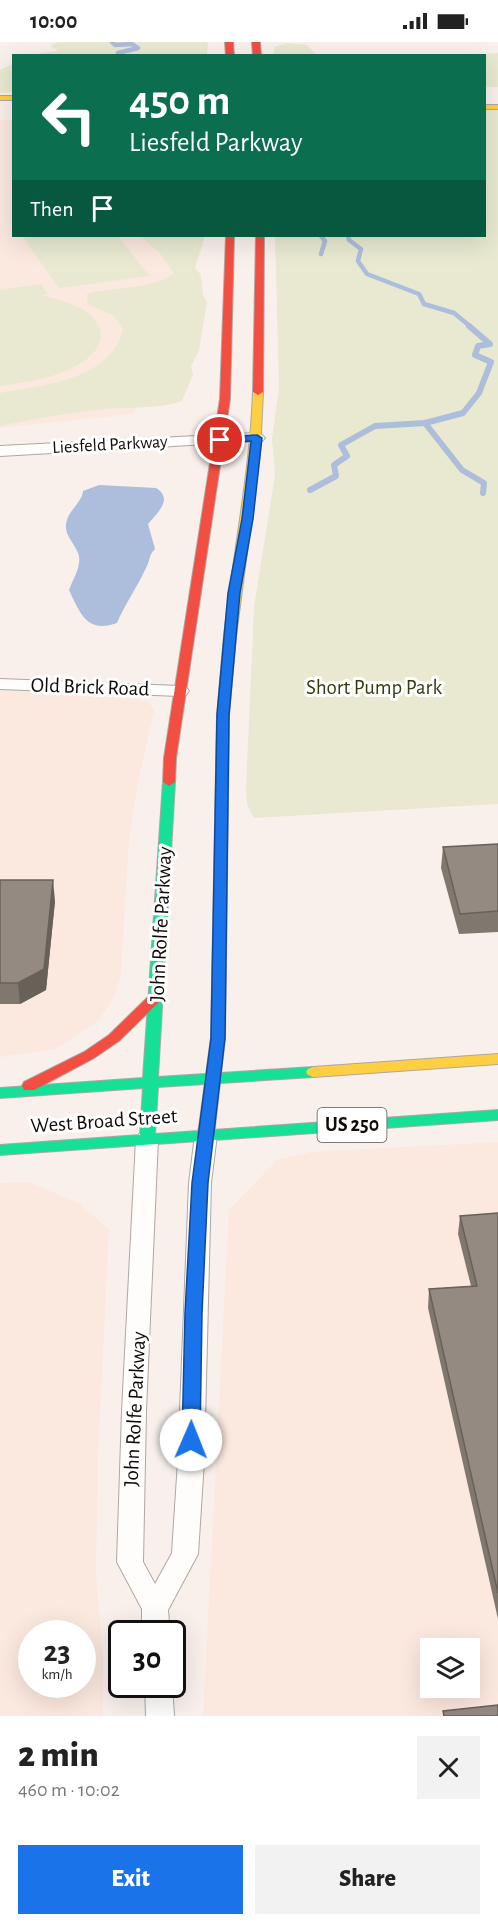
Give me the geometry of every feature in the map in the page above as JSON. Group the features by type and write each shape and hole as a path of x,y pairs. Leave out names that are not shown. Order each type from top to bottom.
{"main road":[{"name":"John Rolfe Parkway","path":"147,1139 170,758 225,399 230,237"},
{"name":"John Rolfe Parkway","path":"206,1135 218,1038 223,715 234,593 247,519 260,389 260,237"},
{"path":"18,1092 89,1055 114,1038 156,997"},
{"name":"West Broad Street","path":"0,1093 498,1059"},
{"name":"West Broad Street","path":"0,1150 498,1115"}],"street":[{"name":"Liesfeld Parkway","path":"0,462 256,444"},
{"name":"Liesfeld Parkway","path":"0,451 219,446"},
{"name":"Old Brick Road","path":"0,684 180,691"},
{"name":"John Rolfe Parkway","path":"155,1620 184,1554 190,1461 199,1207 206,1135"},
{"name":"John Rolfe Parkway","path":"147,1139 144,1259 134,1411 130,1562 155,1620"},
{"path":"159,1698 160,1716"}],"shaded area":[{"path":"0,120 12,120 12,237 194,237 152,384 133,414 0,428"},
{"path":"0,686 128,697 149,702 154,711 137,787 129,840 121,972 116,994 99,1020 56,1049 0,1057"},
{"path":"498,1142 498,1716 203,1716 229,1210 277,1160 311,1152"},
{"path":"29,1182 78,1203 109,1229 98,1456 96,1573 103,1657 103,1716 0,1716 0,1183"}],"green space":[{"path":"58,42 208,42 207,54 35,54 58,50 50,46"},
{"path":"286,43 307,45 316,54 274,54 274,47"},
{"path":"498,53 498,87 486,87 486,54 480,54"},
{"path":"12,64 12,92 0,93 0,70"},
{"name":"Short Pump Park","path":"486,107 498,107 498,804 254,818 247,804 246,789 254,607 275,475 272,439 279,387 275,237 486,237"},
{"path":"23,237 119,237 149,276 59,288"},
{"path":"141,237 205,237 195,268 201,275 203,295 207,302 199,351 191,366 193,375 182,401 159,406 76,412 0,426 0,393 76,377 102,362 115,349 123,329 114,316 88,304 87,294 146,285 167,278 174,273 159,252"},
{"path":"41,284 48,294 41,295 76,306 95,320 100,328 99,344 86,359 58,374 0,386 0,290"}],"water":[{"path":"99,485 156,488 164,497 162,506 148,524 155,549 117,623 107,626 98,626 86,619 69,590 79,558 66,529 67,519 83,491"}],"building":[{"path":"498,844 498,911 460,914 443,847"},
{"path":"0,880 53,880 44,969 18,983 0,983"},
{"path":"498,1213 498,1593 429,1289 477,1286 460,1216"},
{"path":"498,1705 498,1716 444,1716 443,1711"}],"waterway":[{"path":"112,42 115,45 132,44 138,48 118,54"},
{"path":"321,254 325,241 322,237"},
{"path":"348,237 361,249 358,261 367,274 419,294 424,304 454,313 471,327"},
{"path":"425,423 463,413 479,393 491,362 475,355 478,346 490,344 469,326"},
{"path":"310,490 336,476 334,465 347,456 341,445 375,426 425,423"},
{"path":"425,423 462,470 484,483 483,493"}],"traffic: fast":[{"path":"147,1139 169,782"},
{"path":"0,1093 313,1072"},
{"path":"0,1150 498,1115"}],"traffic: slow":[{"path":"0,98 12,98"},
{"path":"486,107 498,107"},
{"path":"230,636 255,453 258,392"},
{"path":"313,1072 498,1059"}],"traffic: jam":[{"path":"229,42 230,54"},
{"path":"256,42 257,54"},
{"path":"169,782 170,758 225,399 230,237"},
{"path":"258,392 260,237"},
{"path":"206,1135 218,1038 223,715 230,636"},
{"path":"29,1086 89,1055 114,1038 156,997"}],"route":[{"path":"191,1440 200,1183 218,1038 223,715 234,593 247,519 257,438 220,440"}]}
